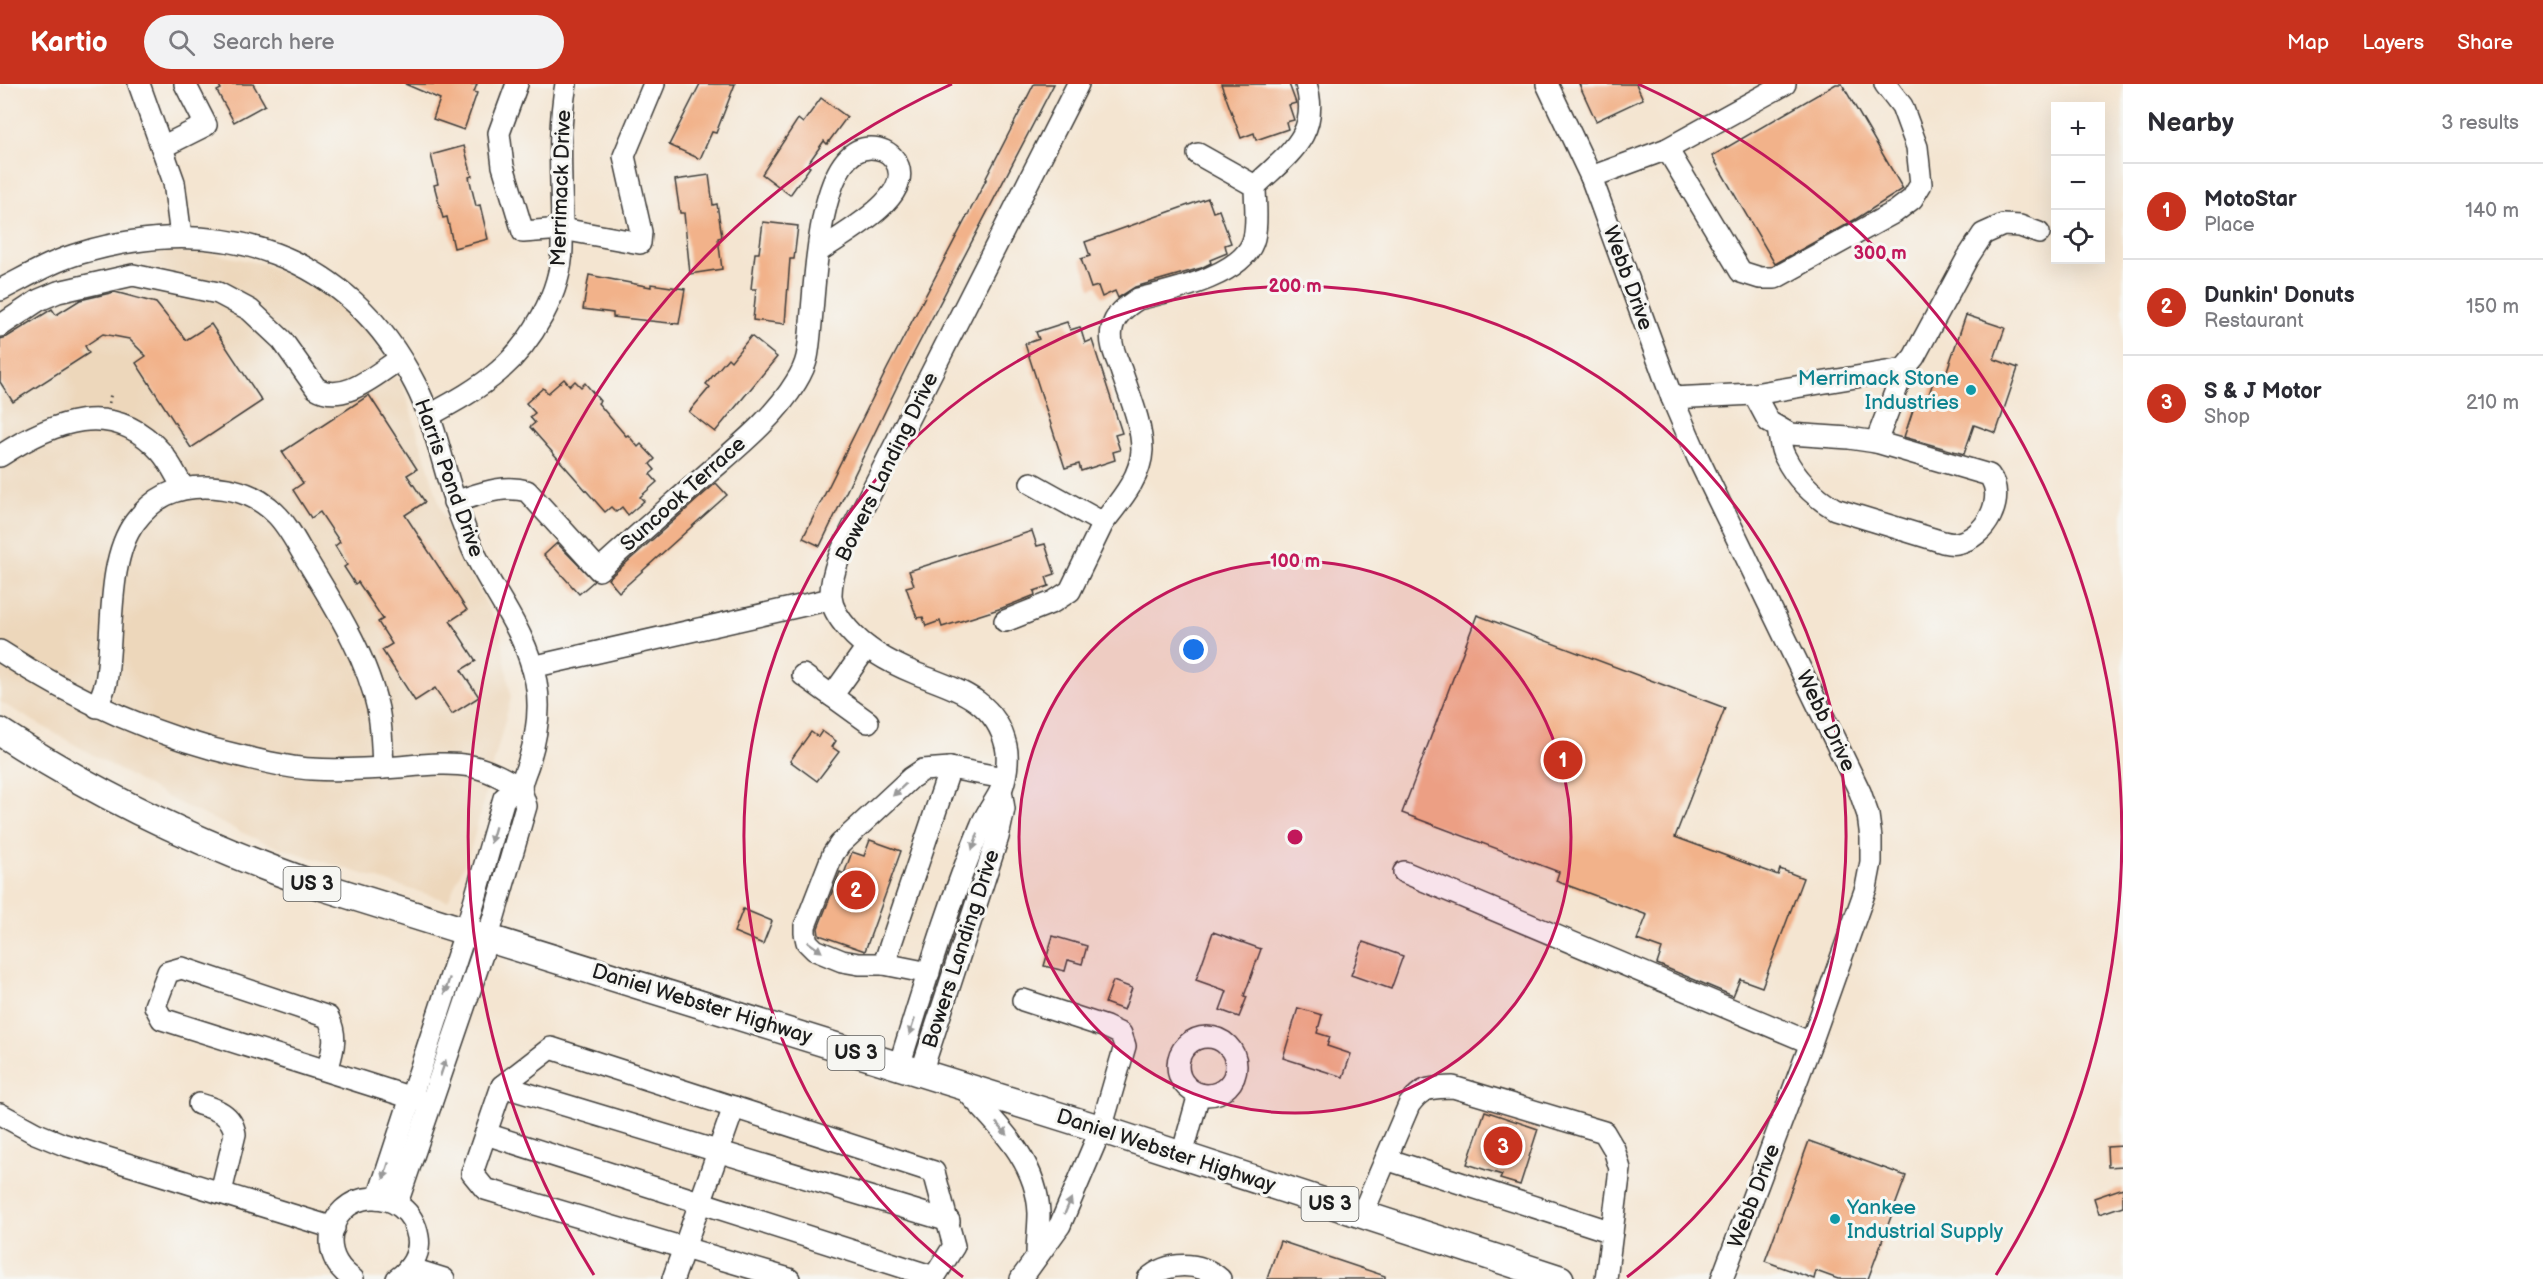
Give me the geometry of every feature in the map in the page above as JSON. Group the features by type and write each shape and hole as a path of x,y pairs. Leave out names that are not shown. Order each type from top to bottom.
{"main road":[{"name":"Daniel Webster Highway","path":"0,732 85,783 162,824 262,867 1101,1129 1560,1279"}],"street":[{"path":"139,84 174,182 181,237"},
{"path":"162,147 206,125 185,84"},
{"path":"517,84 499,133 503,166 523,232 562,228 640,243 641,232 624,156 654,84"},
{"name":"Merrimack Drive","path":"430,415 462,397 499,370 527,339 554,289 562,250 561,136 566,84"},
{"name":"Bowers Landing Drive","path":"910,1070 998,837 1004,809 1006,746 998,725 973,697 877,655 856,639 840,620 831,599 834,576 848,540 1078,84"},
{"path":"1005,621 1053,602 1070,591 1103,523 1131,484 1140,464 1142,450 1132,404 1111,341 1115,320 1128,305 1138,299 1217,275 1240,261 1248,252 1254,239 1255,186 1303,138 1311,111 1306,84"},
{"name":"Webb Drive","path":"1547,84 1591,177 1672,398 1698,459 1831,729 1868,815 1871,862 1866,888 1811,1043 1722,1279"},
{"path":"1591,177 1667,149 1785,84"},
{"path":"1667,149 1741,272 1760,278 1775,278 1895,212 1912,200 1921,184 1917,147 1902,106 1886,84"},
{"name":"Suncook Terrace","path":"454,501 503,488 527,491 599,570 735,450 777,407 795,384 807,357 819,251 827,197 839,168 849,157 865,148 883,150 891,155 900,171 898,189 893,196 819,251"},
{"path":"1198,154 1255,186"},
{"path":"1876,442 1904,369 1914,357 1968,257 1983,234 2003,225 2020,226 2039,234"},
{"name":"Harris Pond Drive","path":"0,290 60,260 128,241 181,237 239,243 278,255 324,278 346,293 379,327 400,358 430,415 454,501 476,558 523,638 536,683 538,721 534,743 521,788 504,798 477,934"},
{"path":"128,241 133,275"},
{"path":"0,326 39,300 58,292 133,275 218,293 250,310 282,340 316,388 323,393 344,393 400,358"},
{"path":"1672,398 1754,394 1904,369"},
{"path":"1754,394 1769,422 1790,434 1876,442 1989,475 1995,483 1998,494 1993,511 1983,526 1970,537 1957,543 1943,542 1835,509 1821,500 1795,472 1784,456 1778,429"},
{"path":"0,456 38,433 56,426 91,418 102,419 129,428 148,440 161,452 183,487"},
{"path":"1031,483 1103,523"},
{"path":"97,707 106,683 114,593 122,547 128,533 149,507 183,487 221,487 250,495 276,513 333,605 362,663 378,711 383,768"},
{"path":"532,667 831,599"},
{"path":"832,696 867,647"},
{"path":"0,651 60,688 97,707 195,744 266,762 310,769 442,764 471,766 495,774 521,788"},
{"path":"803,675 868,722"},
{"path":"929,973 884,964 842,961 815,950 807,942 805,926 826,869 840,844 911,778 923,770 950,768 1003,784"},
{"path":"884,964 950,768"},
{"name":"Bowers Landing Drive","path":"910,1070 929,973 981,826 1003,784"},
{"path":"1404,872 1811,1043"},
{"path":"387,1200 411,1097 477,934"},
{"path":"387,1200 431,1104 477,934"},
{"path":"327,1071 336,1042 328,1017 182,968 168,972 155,1006 162,1018 327,1071 411,1097 431,1104"},
{"path":"1021,1279 1060,1225 1101,1129 1125,1046 1120,1034 1106,1027 1023,1000"},
{"path":"486,1134 934,1278 954,1246 934,1172 551,1048 502,1086 472,1173 485,1189 789,1279"},
{"path":"502,1086 949,1221"},
{"path":"962,1086 1010,1138 1030,1171 1039,1212 1037,1255"},
{"path":"1362,1215 1409,1105 1419,1091 1453,1087 1604,1132 1614,1149 1620,1169 1606,1279"},
{"path":"1182,1155 1200,1094"},
{"path":"199,1104 218,1110 234,1125 236,1134 221,1192"},
{"path":"673,1279 734,1107"},
{"path":"0,1114 35,1133 62,1144 333,1228"},
{"path":"1386,1160 1612,1232"},
{"path":"353,1279 344,1273 335,1261 331,1248 333,1228 344,1209 356,1202 387,1200 408,1213 416,1226 419,1240 417,1255 403,1274 444,1279"},
{"path":"1148,1279 1169,1266 1184,1265 1211,1273 1220,1279"}],"shaded area":[{"path":"148,250 214,254 264,264 296,279 338,302 371,335 403,386 442,512 465,564 500,629 511,698 471,848 448,901 265,843 174,801 0,702 0,300 71,266"}],"building":[{"path":"218,84 253,84 265,105 234,122 217,91 221,89"},
{"path":"405,84 477,84 474,92 477,93 464,130 433,119 440,99"},
{"path":"700,84 735,84 716,133 712,132 700,159 669,145"},
{"path":"1034,84 1054,84 906,368 820,546 803,538 887,369"},
{"path":"1221,84 1289,84 1296,103 1289,105 1294,120 1286,122 1288,129 1256,140 1254,133 1241,138"},
{"path":"1579,84 1636,84 1643,99 1596,121"},
{"path":"1836,84 1842,84 1903,189 1856,219 1775,264 1712,156"},
{"path":"821,98 847,117 827,144 824,141 807,165 810,167 790,195 762,174 798,119 803,123"},
{"path":"464,146 472,176 469,177 476,206 480,205 488,239 454,248 447,217 443,218 434,185 438,184 431,155"},
{"path":"709,175 713,205 717,204 722,237 718,238 722,269 690,274 684,213 680,213 675,180"},
{"path":"1208,198 1213,212 1219,210 1231,243 1225,245 1227,253 1210,260 1211,263 1201,268 1135,287 1118,298 1115,291 1102,297 1098,286 1091,288 1081,259 1090,256 1085,242"},
{"path":"763,222 798,226 794,259 790,259 785,324 753,320 756,289 751,289 755,253 759,253"},
{"path":"589,275 651,287 651,284 685,289 679,324 613,317 613,313 583,309"},
{"path":"115,292 156,303 186,340 211,324 262,401 191,448 136,363 146,356 129,339 103,334 85,346 89,353 13,402 0,382 0,339 52,309 56,315 80,300"},
{"name":"Merrimack Stone Industries","path":"1966,315 2005,328 1994,359 2018,368 1996,433 1974,425 1964,454 1904,437 1915,404 1925,407 1934,379 1943,382"},
{"path":"1067,322 1070,330 1080,327 1085,343 1092,340 1122,433 1115,435 1120,450 1113,452 1115,460 1081,471 1079,464 1065,468 1025,344 1039,339 1036,332"},
{"path":"751,336 777,357 715,432 689,412 710,387 706,384 728,358 731,361"},
{"path":"564,379 570,386 575,381 581,387 585,383 600,401 598,403 626,436 628,435 638,447 641,444 655,459 650,464 655,470 650,474 657,482 640,497 644,501 628,515 622,507 616,512 611,507 605,512 530,427 535,423 530,417 535,413 526,403 543,388 548,393"},
{"path":"369,395 417,469 407,475 425,502 405,515 467,610 450,621 476,661 461,670 479,697 452,714 435,688 415,701 382,650 392,644 378,622 383,619 358,582 355,584 344,567 347,565 335,546 340,542 320,512 311,518 293,490 303,483 282,452"},
{"path":"716,483 727,495 619,592 608,579"},
{"path":"1032,531 1037,546 1045,544 1055,574 1046,577 1049,586 1034,591 1035,595 1002,608 942,627 940,621 926,626 923,617 917,618 906,587 914,585 909,571"},
{"path":"557,543 594,581 579,594 544,555"},
{"path":"1477,615 1725,708 1675,837 1778,875 1780,869 1803,878 1762,987 1740,979 1733,996 1657,964 1662,949 1637,940 1647,915 1556,881 1559,872 1402,813"},
{"path":"822,731 836,741 832,747 839,752 817,781 790,761 811,732 818,737"},
{"path":"870,840 901,851 865,951 819,935 818,928 840,872 844,874 852,852 864,856"},
{"path":"743,909 772,921 763,944 734,932"},
{"path":"1213,932 1261,949 1239,1017 1220,1010 1227,991 1196,980"},
{"path":"1053,936 1087,946 1082,964 1068,960 1065,971 1044,966"},
{"path":"1363,942 1403,956 1391,989 1351,975"},
{"path":"1113,981 1132,988 1124,1010 1105,1003"},
{"path":"1298,1008 1322,1015 1317,1033 1330,1037 1327,1046 1351,1054 1343,1077 1283,1058"},
{"path":"1485,1111 1538,1129 1520,1185 1500,1179 1502,1175 1467,1164"},
{"name":"Yankee Industrial Supply","path":"1809,1141 1906,1176 1868,1279 1838,1279 1816,1271 1814,1279 1765,1261"},
{"path":"2123,1146 2123,1166 2108,1167 2107,1147"},
{"path":"2123,1188 2123,1206 2099,1214 2094,1198"},
{"path":"1280,1241 1385,1276 1385,1279 1267,1279"}],"place":[{"name":"Merrimack Stone Industries","path":"1971,390"},
{"name":"MotoStar","path":"1563,760"},
{"name":"Dunkin' Donuts","path":"856,890"},
{"name":"S & J Motor","path":"1503,1146"},
{"name":"Yankee Industrial Supply","path":"1835,1219"}]}
